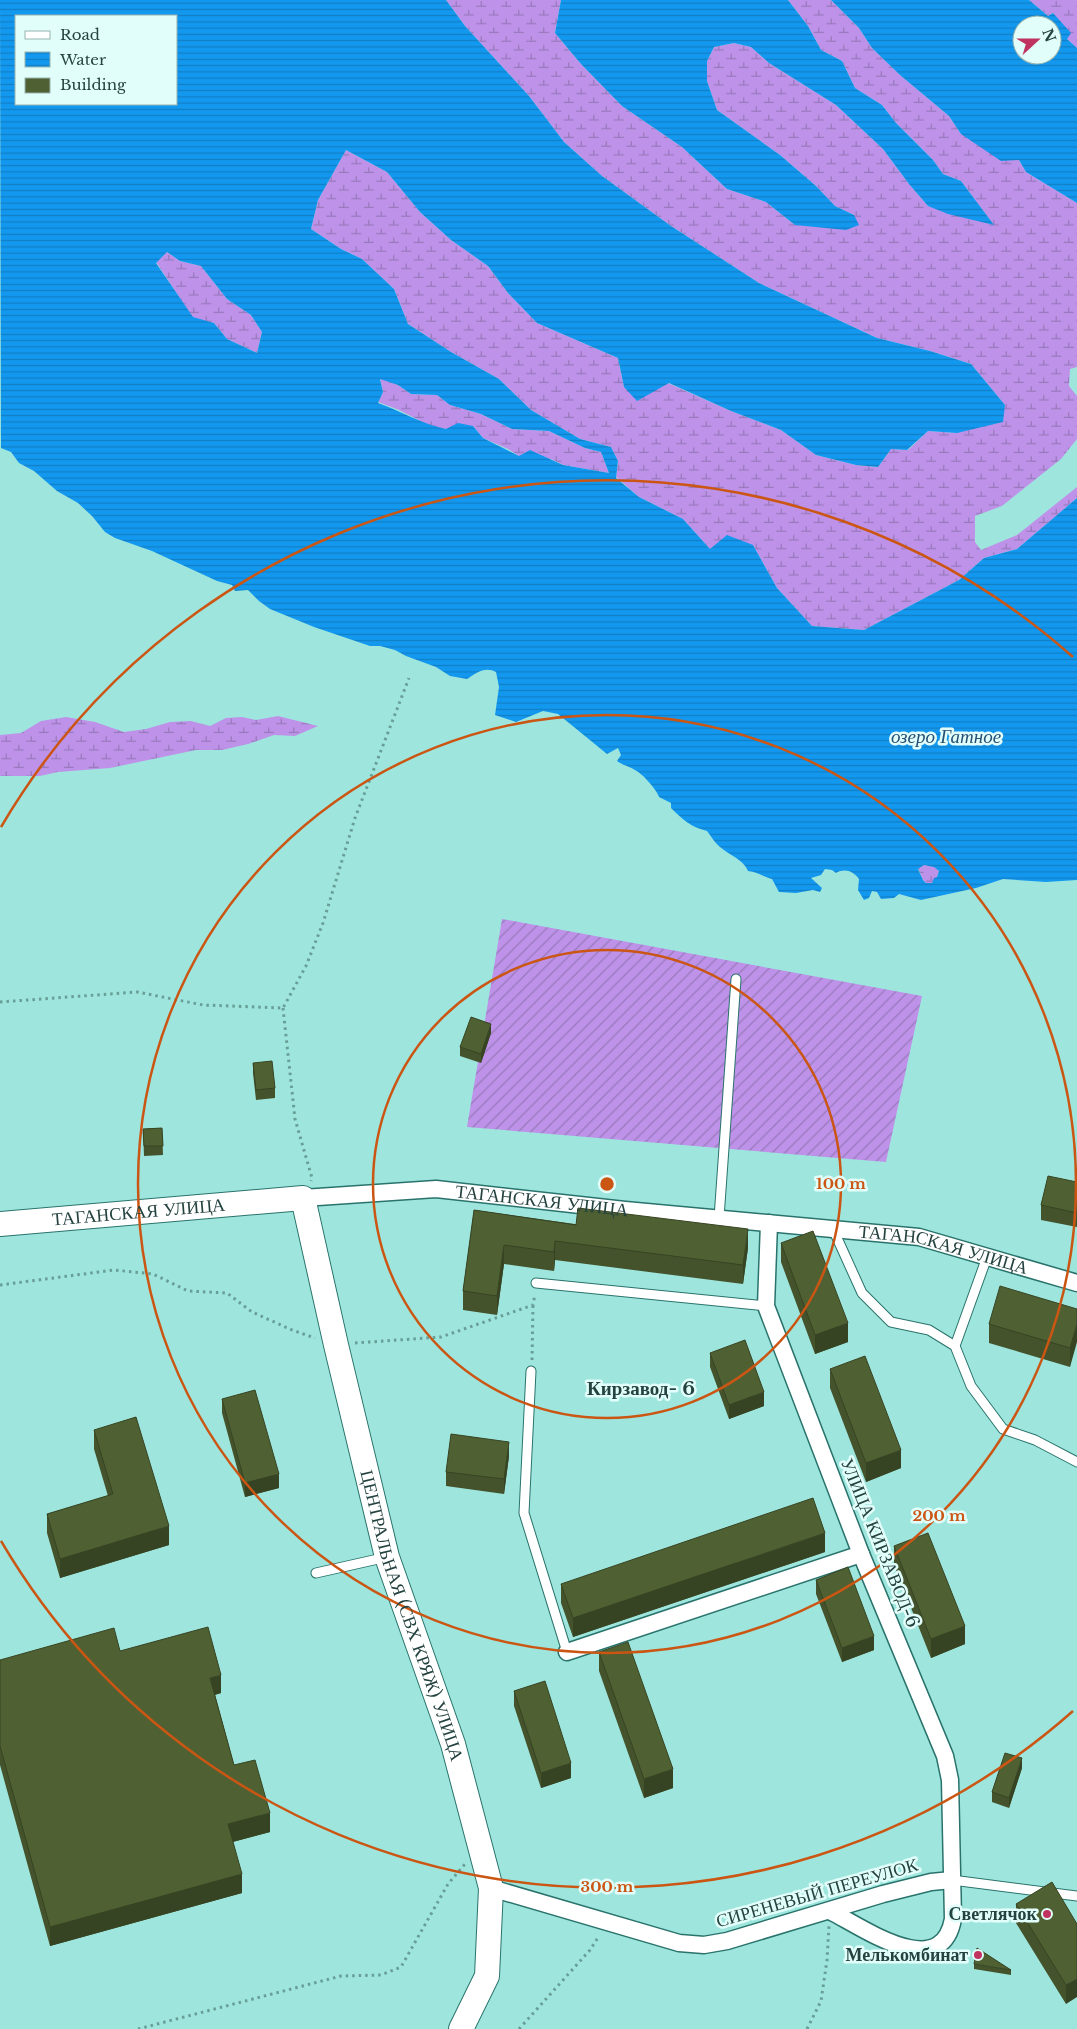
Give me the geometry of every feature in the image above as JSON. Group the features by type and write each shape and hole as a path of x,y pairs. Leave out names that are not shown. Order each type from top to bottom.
{"main road":[{"name":"ТАГАНСКАЯ УЛИЦА","path":"0,1224 303,1198"},
{"name":"ЦЕНТРАЛЬНАЯ (СВХ КРЯЖ) УЛИЦА","path":"303,1198 387,1556 453,1744 491,1888 487,1976 461,2029"}],"street":[{"name":"ТАГАНСКАЯ УЛИЦА","path":"303,1198 436,1189 919,1237 1077,1283"},
{"name":"УЛИЦА КИРЗАВОД-6","path":"769,1223 766,1306 861,1554 946,1756 950,1780 953,1920 950,1933 945,1941 936,1948 912,1950 899,1946 830,1910"},
{"path":"567,1652 861,1554"},
{"name":"СИРЕНЕВЫЙ ПЕРЕУЛОК","path":"491,1888 679,1943 704,1945 727,1941 882,1894 931,1882 952,1880"}],"lane":[{"path":"719,1218 736,979"},
{"path":"833,1229 862,1293 891,1322 928,1330 955,1346 971,1386 1002,1429 1035,1440 1077,1462"},
{"path":"955,1346 987,1257"},
{"path":"536,1283 766,1306"},
{"path":"532,1371 524,1513 567,1652"},
{"path":"316,1573 387,1556"},
{"path":"952,1880 1077,1896"}],"path":[{"path":"303,1198 312,1178 295,1119 283,1008 306,966 323,923 355,818 409,678"},
{"path":"0,1002 137,992 202,1005 283,1008"},
{"path":"0,1285 114,1270 153,1274 188,1292 227,1293 252,1312 292,1330 336,1344 441,1337 534,1306"},
{"path":"532,1371 536,1283"},
{"path":"138,2029 341,1976 381,1975 401,1967 448,1884 480,1846"},
{"path":"807,2029 821,2002 827,1960 830,1910"},
{"path":"519,2029 590,1950 608,1923"}],"green space":[{"path":"446,0 561,0 555,33 581,64 622,106 682,147 727,189 766,202 795,225 854,215 835,206 816,186 780,155 717,110 707,81 707,61 714,47 734,43 751,47 769,63 836,105 883,149 928,206 993,224 961,181 943,174 933,160 896,123 882,105 855,88 842,61 821,50 808,26 788,0 831,0 859,28 872,48 900,75 949,116 961,134 1019,160 1026,172 1077,203 1077,367 1070,369 1069,386 1077,396 1077,439 1061,459 1002,506 975,516 975,542 981,550 1017,535 1077,487 1077,498 1017,549 984,558 959,580 864,630 812,626 777,588 753,545 710,549 683,519 639,497 616,477 618,461 611,447 580,439 531,410 499,379 451,352 408,324 394,289 362,259 341,249 311,229 318,200 346,150 387,172 420,212 451,240 488,266 508,293 537,323 618,358 624,387 668,383 731,411 781,430 816,455 856,465 878,467 891,449 908,450 928,431 957,433 1005,405 971,364 930,351 877,338 759,283 671,226 602,176 564,142 529,96 465,26"},
{"path":"1029,0 1077,0 1077,48 1067,39 1062,30 1062,15 1054,15 1053,13 1047,15"},
{"path":"167,252 180,261 201,266 227,299 251,315 262,332 257,353 227,339 214,323 193,318 156,262"},
{"path":"380,378 398,385 411,394 437,395 450,405 481,414 512,429 549,431 585,448 601,452 609,473 563,465 551,459 519,456 483,438 473,426 446,429 430,426 399,410 378,402 383,392"},
{"path":"278,716 318,726 295,736 274,735 222,750 196,750 110,768 58,772 40,776 0,776 0,735 21,733 41,721 66,717 95,722 124,732 146,729 170,722 191,721 210,726 226,718 242,717 256,720"},
{"path":"924,865 934,866 939,871 932,883 926,883 923,880 918,868"},
{"path":"502,919 922,996 886,1162 467,1127"}],"water":[{"name":"озеро Гатное","path":"0,0 446,0 465,26 529,96 564,142 602,176 671,226 759,283 877,338 930,351 971,364 1005,405 1003,422 957,433 928,431 907,450 891,449 878,467 856,465 816,455 781,430 731,411 669,383 637,401 624,387 618,358 537,323 508,293 488,266 451,240 420,212 387,172 346,150 318,200 311,229 341,249 362,259 394,289 408,324 451,352 499,379 531,410 580,439 611,447 618,461 616,478 639,497 683,519 710,549 727,535 753,545 777,588 812,626 864,630 959,580 984,558 1017,549 1077,498 1077,880 1046,882 1003,879 976,888 921,900 899,894 894,898 881,899 877,892 872,891 869,898 864,900 858,890 859,879 854,874 849,871 839,871 836,873 825,869 821,875 811,878 822,888 820,892 813,890 796,893 779,892 772,879 748,871 739,860 718,845 707,831 692,825 679,816 671,808 671,803 659,797 653,786 642,775 617,761 621,755 618,748 607,754 558,714 543,711 516,722 495,715 499,687 496,672 484,670 467,679 450,676 436,667 395,650 380,646 370,646 314,627 270,609 248,590 235,591 232,585 217,581 105,532 78,503 57,491 34,471 19,463 11,452 1,448","holes":["167,252 180,261 201,266 227,299 251,315 262,332 257,353 227,339 214,323 193,317 156,263","380,379 398,385 411,394 437,395 450,405 481,414 512,429 549,431 585,448 601,452 609,473 563,465 530,450 519,456 483,438 473,426 458,423 446,429 428,424 378,403 383,392","924,865 934,867 939,871 932,883 926,883 918,869"]},
{"path":"561,0 788,0 808,26 821,50 842,61 855,88 882,105 896,123 933,160 943,174 961,181 994,225 948,214 928,206 883,149 836,105 769,63 751,47 734,43 714,47 707,61 707,81 717,110 780,155 816,186 835,206 854,215 859,225 846,230 795,225 766,202 727,189 682,147 622,106 581,64 555,33"},
{"path":"831,0 1029,0 1047,15 1012,15 1012,65 1062,65 1062,23 1071,33 1067,39 1077,48 1077,203 1026,172 1019,160 1001,161 961,134 949,116 900,75 872,48 859,28"}],"building":[{"path":"471,1017 491,1024 481,1054 460,1047"},
{"path":"272,1061 275,1088 256,1090 253,1063"},
{"path":"162,1128 163,1146 144,1146 143,1129"},
{"path":"1048,1176 1077,1182 1077,1213 1041,1205"},
{"path":"578,1208 748,1229 743,1265 555,1241 554,1252 504,1245 497,1296 463,1291 474,1210 576,1225"},
{"path":"813,1231 848,1323 815,1335 781,1243"},
{"path":"1000,1286 1077,1309 1077,1324 1070,1348 989,1324"},
{"path":"745,1340 764,1392 729,1405 710,1353"},
{"path":"865,1356 901,1450 866,1463 830,1369"},
{"path":"255,1390 279,1474 245,1483 222,1399"},
{"path":"136,1417 169,1526 60,1559 47,1514 113,1494 94,1430"},
{"path":"451,1434 509,1442 504,1479 446,1472"},
{"path":"813,1498 825,1533 573,1618 561,1584"},
{"path":"928,1533 965,1626 931,1639 894,1546"},
{"path":"848,1567 874,1636 842,1648 816,1580"},
{"path":"208,1627 221,1675 210,1678 234,1765 255,1760 270,1813 228,1824 242,1874 50,1927 0,1746 0,1660 114,1628 120,1651"},
{"path":"628,1642 673,1769 644,1779 599,1652"},
{"path":"545,1681 571,1763 541,1773 514,1691"},
{"path":"1005,1753 1022,1758 1009,1798 992,1792"},
{"path":"1052,1882 1077,1924 1077,1979 1066,1985 1016,1904"},
{"path":"977,1948 1011,1970 974,1964"}],"place":[{"name":"Светлячок","path":"1047,1914"},
{"name":"Мелькомбинат","path":"978,1955"}],"district":[{"name":"Кирзавод- 6","path":"641,1388"}]}
